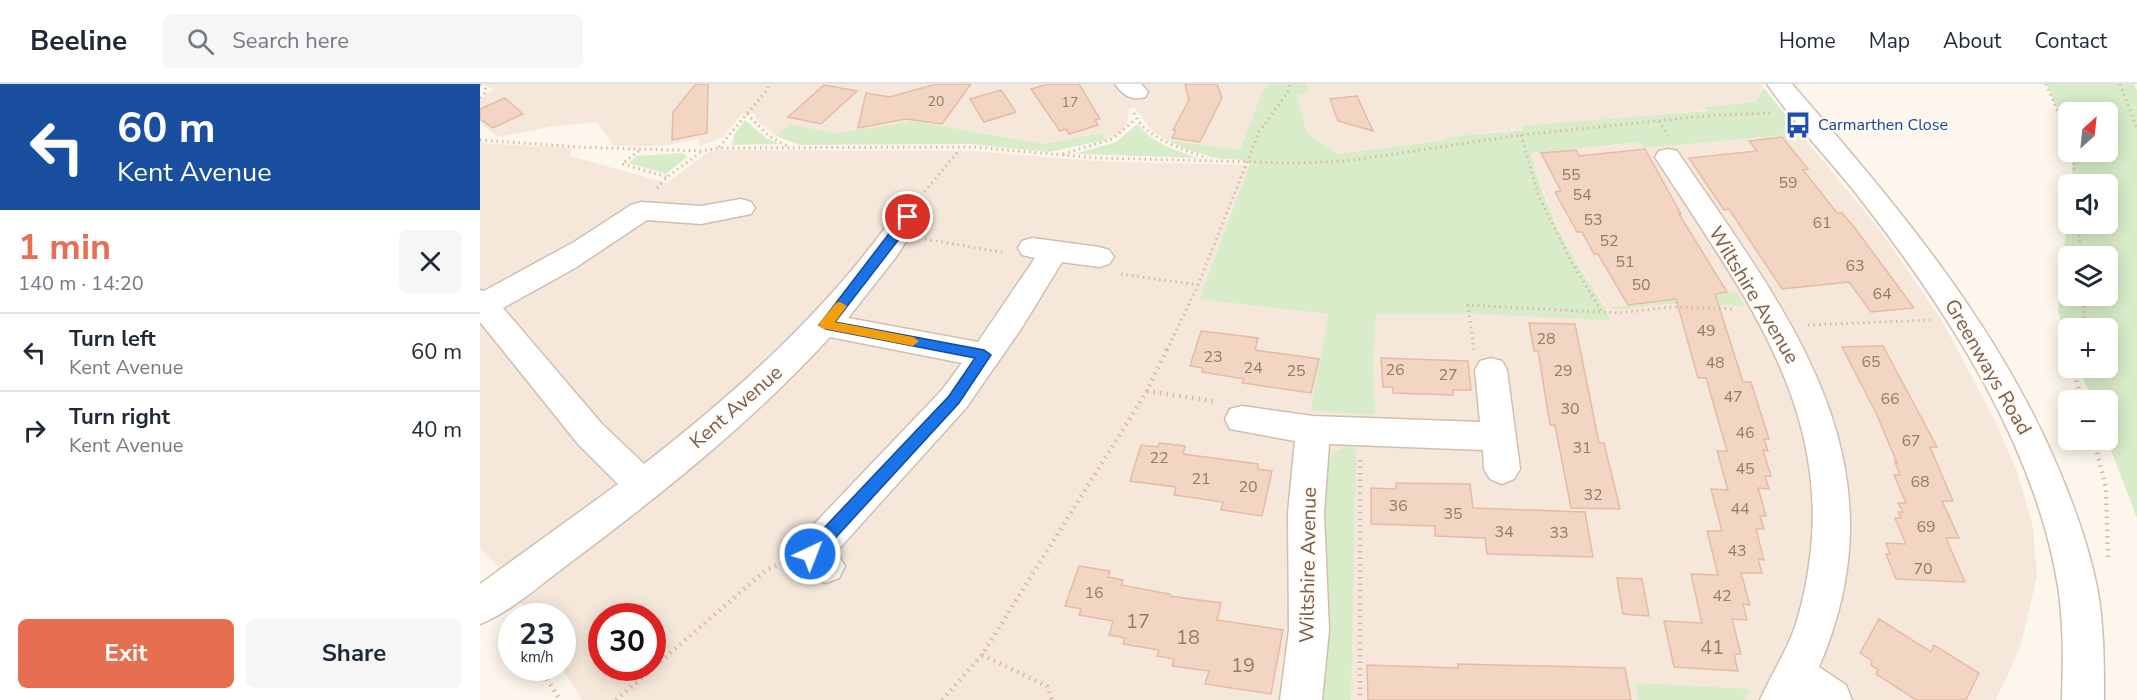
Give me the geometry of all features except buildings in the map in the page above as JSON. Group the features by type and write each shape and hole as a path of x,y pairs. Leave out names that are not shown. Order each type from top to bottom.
{"street":[{"name":"Greenways Road","path":"1779,84 1909,240 1962,318 2010,398 2032,444 2063,531 2075,574 2081,609 2084,655 2083,700"},
{"name":"Wiltshire Avenue","path":"1668,157 1682,198 1773,319 1811,402 1824,444 1832,489 1833,532 1828,571 1818,618 1788,688 1831,700"},
{"path":"643,486 591,434 482,303 559,266 607,237 641,211 701,215 741,208"},
{"name":"Kent Avenue","path":"480,606 643,486 747,400 826,325 902,227"},
{"path":"818,560 954,399 1010,321 1042,250 1099,257"},
{"path":"826,325 984,355"},
{"path":"1242,419 1313,430 1360,432 1500,453 1491,370"},
{"name":"Wiltshire Avenue","path":"1301,700 1309,630 1306,513 1313,430"}],"path":[{"path":"480,98 485,93 483,84"},
{"path":"719,147 768,89 768,84"},
{"path":"942,700 982,655 1147,392 1198,285 1259,132 1287,93 1290,84"},
{"path":"2046,84 2058,112"},
{"path":"2120,84 2137,129"},
{"path":"1131,88 1132,106 1136,119 1165,143 1214,160"},
{"path":"480,140 701,152 719,147 961,148 1057,155 1299,163 1346,160 1521,135 1715,115 1803,112"},
{"path":"747,114 769,136 791,148"},
{"path":"1057,155 1110,141 1128,129 1136,119"},
{"path":"1521,135 1539,197 1571,261 1602,312"},
{"path":"961,148 913,207 902,227 1011,254 1042,250"},
{"path":"640,150 622,164 667,177"},
{"path":"641,211 642,199 701,152"},
{"path":"1099,257 1107,272 1198,285"},
{"path":"1491,370 1474,356 1468,306 1618,313 1671,307 1773,319 1962,318"},
{"path":"1147,392 1228,403 1242,419"},
{"path":"1360,432 1360,700"},
{"path":"616,700 766,570 818,560"},
{"path":"982,655 1047,686 1052,700"},
{"path":"548,681 560,700"}],"shaded area":[{"path":"483,84 1271,84 1240,151 1167,140 1152,131 1134,107 1129,109 1127,122 1121,133 1106,140 1101,133 1042,144 915,121 836,133 789,124 776,136 760,123 753,113 742,114 723,137 700,146 699,138 664,146 614,146 596,122 550,127 499,137 480,123 480,100 493,89"},
{"path":"1306,84 1760,84 1764,88 1756,102 1706,107 1708,110 1448,137 1448,140 1337,154 1307,133 1297,94 1309,92"},
{"path":"1801,134 1880,230 1943,322 1993,417 2017,471 2033,527 2037,577 2020,648 1996,700 582,700 570,681 576,681 576,603 521,603 498,567 480,548 480,143 571,148 570,156 667,183 708,152 717,150 972,151 1096,161 1249,165 1199,298 1330,313 1310,411 1375,415 1373,358 1375,314 1475,314 1604,304 1575,260 1552,214 1530,153 1640,142 1644,148"}],"green space":[{"path":"1271,84 1306,84 1309,92 1297,95 1307,133 1337,154 1447,140 1447,137 1523,130 1522,126 1707,111 1705,107 1756,102 1764,88 1801,134 1644,148 1639,142 1531,153 1539,181 1561,235 1599,297 1610,320 1475,314 1376,314 1373,358 1375,415 1310,411 1329,314 1199,299 1250,163 1207,156 1167,140 1240,150 1263,90"},
{"path":"2047,84 2134,84 2137,91 2137,518 2111,450 2118,450 2118,390 2088,390 2083,378 2118,378 2118,318 2060,318 2058,312 2059,306 2118,306 2118,246 2064,246 2066,234 2118,234 2118,174 2072,174 2073,162 2118,162 2118,102 2058,102 2058,111"},
{"path":"745,120 766,138 780,144 732,145 734,135"},
{"path":"915,121 1042,144 1101,133 1106,140 1049,152 969,144 800,145 776,136 789,124 836,133"},
{"path":"1139,125 1158,142 1198,158 1075,154 1116,142"},
{"path":"683,153 687,157 666,174 628,163 637,156"},
{"path":"1737,292 1745,306 1666,304 1615,310 1609,308"},
{"path":"1353,445 1356,451 1351,700 1322,700 1323,465 1336,452"},
{"path":"1635,683 1751,689 1744,700 1638,700"}],"slow traffic":[{"path":"840,306 826,325 913,341"}],"place":[{"name":"Carmarthen Close","path":"1798,125"}],"route":[{"path":"810,554 954,399 984,355 826,325 908,217"}]}
